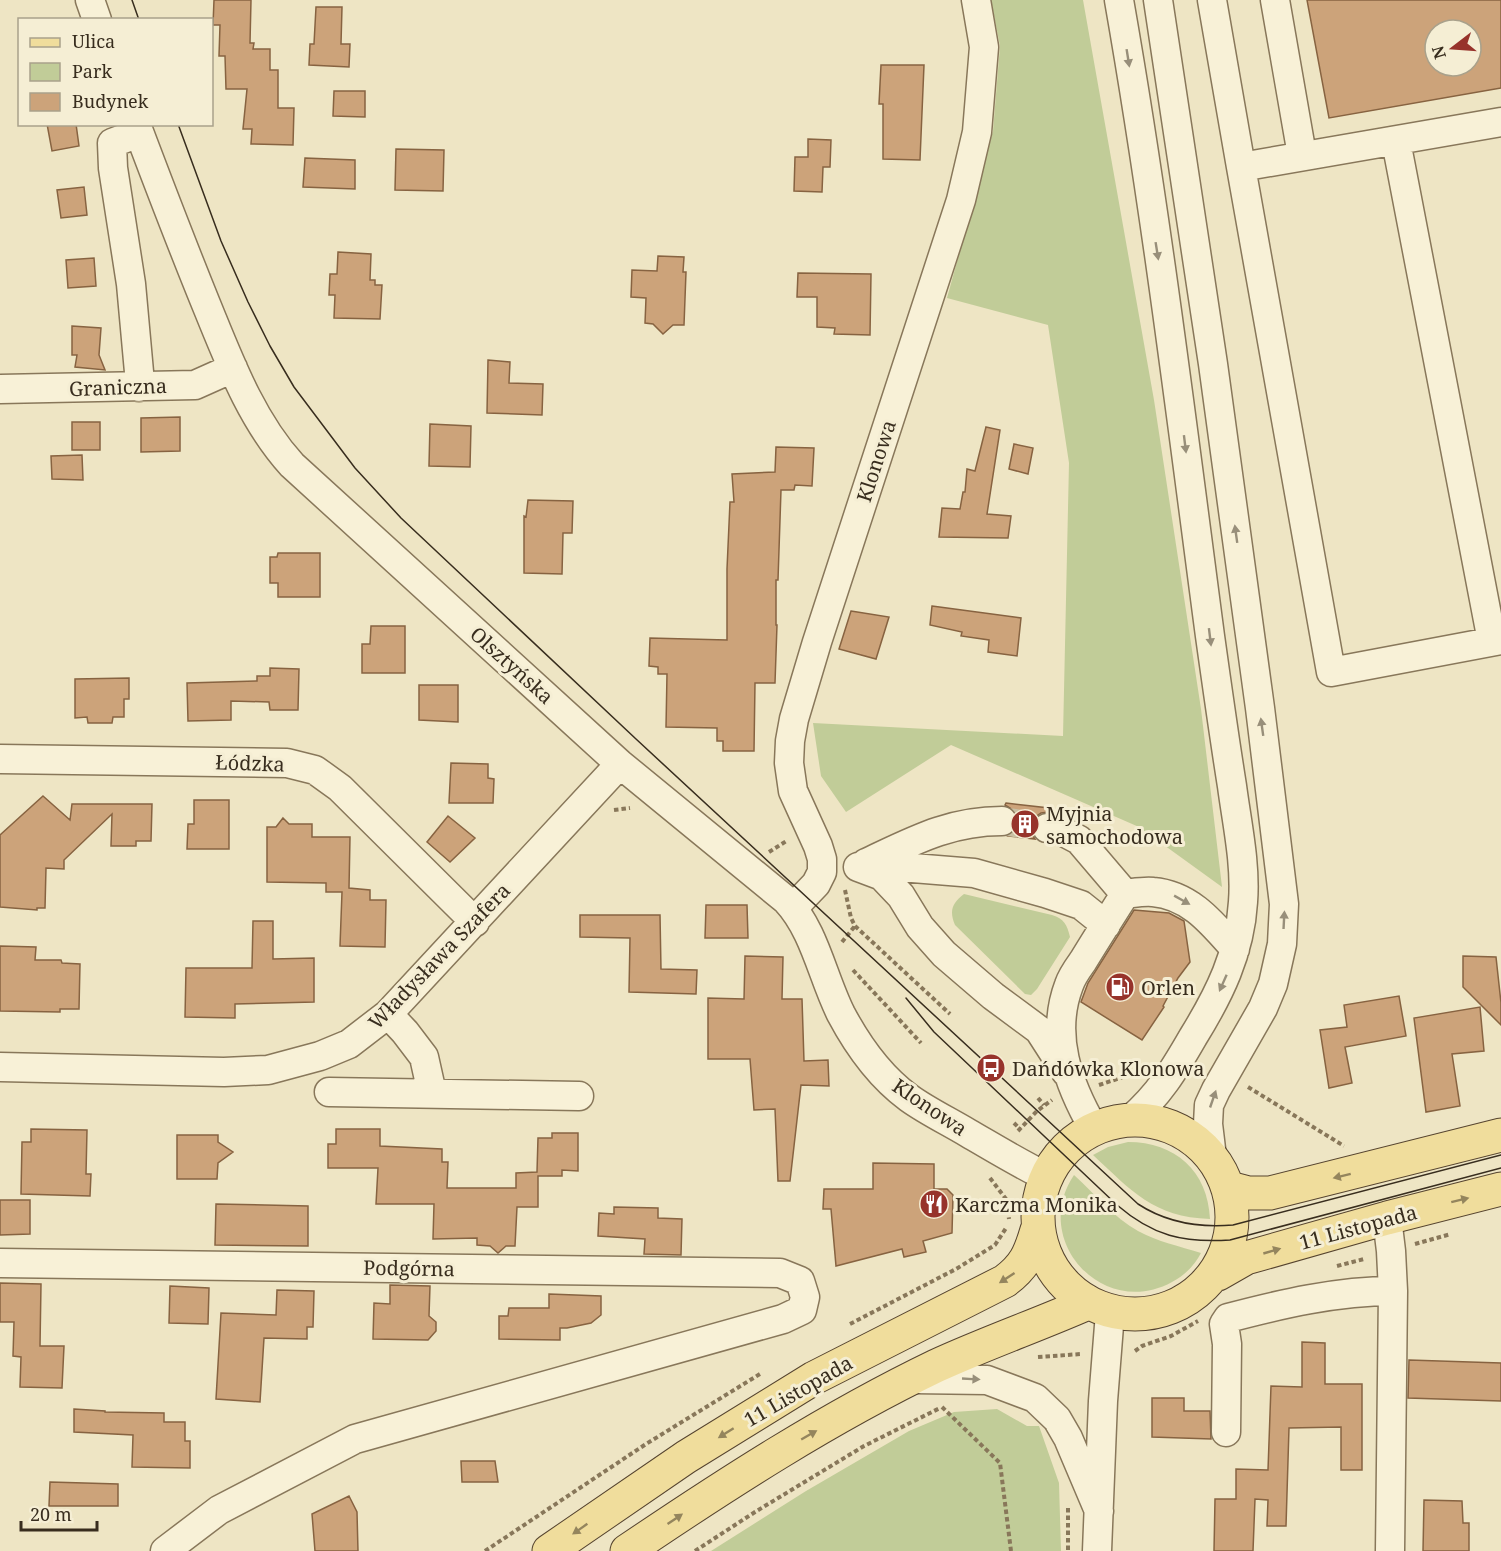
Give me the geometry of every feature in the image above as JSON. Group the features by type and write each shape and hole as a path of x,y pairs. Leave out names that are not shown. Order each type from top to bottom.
{"main road":[{"path":"1153,1121 1175,1127 1194,1139 1212,1157 1230,1188 1233,1212 1232,1232 1218,1274 1185,1300 1165,1310 1134,1316 1099,1308 1070,1290 1055,1274 1044,1254 1036,1230 1036,1214 1047,1177 1072,1144 1094,1129 1110,1122 1153,1121"},
{"path":"1230,1188 1248,1193 1270,1193 1501,1136"},
{"name":"11 Listopada","path":"1218,1274 1246,1258 1501,1189"},
{"name":"11 Listopada","path":"549,1551 686,1457 814,1378 1005,1281 1017,1272 1030,1254 1036,1230"},
{"path":"627,1551 723,1486 832,1422 935,1366 1029,1326 1099,1308"}],"street":[{"path":"90,0 96,18"},
{"name":"Klonowa","path":"822,872 822,859 818,846 793,791 789,763 790,741 794,719 817,642 961,200 977,132 984,47 976,0"},
{"path":"1119,0 1173,356 1241,850 1244,901 1232,963 1221,989 1186,1051 1158,1093 1130,1120"},
{"path":"1158,0 1260,708 1284,904 1282,944 1273,984 1263,1008 1209,1105 1208,1124 1212,1157"},
{"path":"1212,0 1331,672 1496,641 1396,141"},
{"path":"1275,0 1302,155"},
{"path":"1241,167 1501,122"},
{"path":"137,129 112,142 113,168 131,284 139,387"},
{"name":"Olsztyńska","path":"137,129 233,368 274,446 292,465 620,764 793,908 812,941"},
{"name":"Graniczna","path":"0,389 195,385 233,368"},
{"name":"Łódzka","path":"0,759 287,763 315,770 340,788 475,922"},
{"name":"Władysława Szafera","path":"0,1067 224,1072 268,1070 320,1056 349,1044 388,1014 620,764"},
{"path":"858,867 932,832 978,821 1002,821"},
{"path":"1047,828 1060,830 1079,840 1125,894"},
{"path":"793,908 816,884 822,872 888,866 974,873 1081,905 1106,925"},
{"path":"858,867 882,876 901,896 920,927 944,954 993,996 1039,1030 1066,1072"},
{"path":"1125,894 1152,891 1176,896 1203,914 1235,949"},
{"path":"1094,1129 1074,1094 1066,1072 1061,1042 1060,1013 1070,983 1125,894"},
{"name":"Klonowa","path":"812,941 840,1011 855,1039 874,1066 909,1098 1047,1177"},
{"path":"388,1014 424,1057 432,1093"},
{"path":"329,1092 579,1096"},
{"path":"1387,1218 1393,1291 1390,1551"},
{"name":"Podgórna","path":"0,1263 780,1273 800,1281 805,1297 802,1310 783,1320 356,1439 219,1510 165,1551"},
{"path":"1226,1432 1227,1344 1224,1324 1228,1318 1330,1296 1393,1291"},
{"path":"1098,1551 1103,1401 1099,1308"},
{"path":"913,1379 987,1380 1035,1398 1057,1419 1068,1438 1099,1511"}],"path":[{"path":"850,967 921,1043"},
{"path":"1038,1098 1044,1105"},
{"path":"1014,1123 1020,1130"},
{"path":"1391,1251 1456,1233"},
{"path":"695,1551 754,1512 864,1446 942,1407 1000,1463 1011,1551"}],"green space":[{"path":"991,0 1083,0 1154,400 1201,709 1222,887 1139,827 951,745 846,812 821,776 813,723 1063,736 1069,463 1048,325 947,298 993,131 1000,46"},
{"path":"964,894 1052,915 1059,918 1068,929 1070,937 1031,995 1025,994 955,925 952,916 953,908"},
{"path":"1128,1142 1160,1147 1186,1163 1196,1174 1203,1187 1210,1219 1173,1213 1145,1200 1093,1155 1108,1147"},
{"path":"1074,1175 1129,1226 1153,1238 1201,1253 1196,1262 1176,1280 1146,1291 1121,1290 1099,1282 1081,1267 1067,1247 1061,1224 1063,1200"},
{"path":"997,1409 1027,1426 1039,1426 1059,1483 1061,1551 711,1551 806,1491 909,1431 954,1412"}],"building":[{"path":"214,0 251,0 250,43 254,43 253,49 270,49 270,70 278,70 278,108 294,108 293,145 251,144 252,129 243,129 247,89 226,89 225,56 219,56 220,25 213,25"},
{"path":"1307,0 1501,0 1501,88 1329,118"},
{"path":"316,7 342,7 341,44 350,44 349,67 309,65 310,44 314,44"},
{"path":"881,65 924,65 920,160 883,159 883,104 879,104"},
{"path":"334,91 365,91 365,117 333,116"},
{"path":"47,126 76,126 79,146 52,151"},
{"path":"808,139 831,140 830,167 823,167 822,192 794,191 795,157 808,157"},
{"path":"396,149 444,150 443,191 395,190"},
{"path":"305,158 355,160 355,189 303,187"},
{"path":"84,187 87,215 61,218 57,190"},
{"path":"338,252 371,254 370,280 375,280 375,285 382,285 380,319 334,318 335,295 329,295 330,274 337,274"},
{"path":"658,256 684,257 683,272 686,272 684,325 673,325 663,334 653,324 645,323 646,298 631,297 632,270 657,271"},
{"path":"94,258 96,286 68,288 66,260"},
{"path":"798,273 871,274 870,335 834,334 835,328 817,327 817,297 797,297"},
{"path":"72,326 101,328 99,355 105,370 75,367 77,355 72,355"},
{"path":"488,360 510,362 509,383 543,384 542,415 487,413"},
{"path":"180,417 180,451 141,452 141,418"},
{"path":"72,422 100,422 100,450 72,450"},
{"path":"430,424 471,426 470,467 429,466"},
{"path":"986,427 1000,430 987,514 1011,516 1008,538 939,537 942,508 960,509 963,492 965,492 967,469 975,471"},
{"path":"1014,444 1033,448 1028,474 1009,469"},
{"path":"776,447 814,448 812,486 795,485 794,490 781,490 778,580 776,580 775,683 755,683 754,751 723,751 723,741 717,741 717,728 666,727 667,674 658,674 658,667 649,666 650,638 727,640 730,502 734,502 732,474 775,472"},
{"path":"82,455 83,480 52,479 51,456"},
{"path":"528,500 573,501 572,533 563,533 562,574 524,573 524,516 526,517"},
{"path":"278,553 320,553 320,597 278,597 278,583 270,583 270,557 277,557"},
{"path":"932,606 1021,618 1017,656 988,652 989,640 961,636 962,632 930,625"},
{"path":"851,611 889,617 876,659 839,649"},
{"path":"371,626 405,626 405,673 362,673 362,644 370,644"},
{"path":"270,668 299,669 298,710 270,710 269,702 231,701 231,720 188,721 187,683 257,681 257,676 270,676"},
{"path":"129,678 129,699 124,699 124,717 113,717 112,723 88,723 87,717 75,718 75,679"},
{"path":"419,685 458,685 458,722 419,720"},
{"path":"451,763 488,764 488,778 494,779 493,803 449,803"},
{"path":"43,796 70,820 72,804 152,804 151,841 136,841 136,846 111,846 112,814 64,860 64,869 46,868 45,908 37,908 37,910 0,907 0,835"},
{"path":"194,800 229,800 229,849 187,849 188,824 194,824"},
{"path":"1006,803 1049,808 1049,812 1041,813 1034,818 1031,833 1035,839 1008,836 1016,829 1018,820 1016,812 1005,805"},
{"path":"448,816 475,838 450,862 427,842"},
{"path":"283,818 289,824 312,824 312,837 350,837 349,888 370,890 370,900 386,900 385,947 340,946 342,892 326,892 326,883 267,882 267,827 276,827"},
{"path":"706,905 747,905 748,938 705,938"},
{"path":"1134,910 1169,913 1184,921 1190,962 1178,978 1164,1007 1142,1040 1081,1002 1088,983"},
{"path":"580,915 660,915 661,969 697,970 696,994 629,992 630,938 580,937"},
{"path":"253,921 273,921 273,959 314,958 314,1002 235,1004 235,1018 185,1017 186,968 252,968"},
{"path":"0,946 36,947 35,960 61,960 62,963 80,964 79,1009 60,1009 60,1012 0,1011"},
{"path":"745,956 783,957 782,999 802,999 804,1061 828,1060 829,1086 801,1085 790,1181 778,1181 775,1109 754,1110 750,1059 708,1059 708,998 744,999"},
{"path":"1463,956 1496,957 1501,1025 1463,987"},
{"path":"1399,996 1406,1036 1345,1047 1352,1083 1329,1088 1320,1030 1347,1027 1344,1005"},
{"path":"1480,1007 1484,1051 1452,1054 1460,1106 1426,1112 1414,1018"},
{"path":"31,1129 87,1130 86,1174 91,1174 90,1196 21,1194 22,1142 31,1142"},
{"path":"336,1129 380,1129 380,1146 442,1149 442,1162 448,1162 447,1188 516,1188 516,1173 537,1172 538,1138 552,1138 552,1133 578,1133 578,1171 562,1170 562,1176 538,1176 538,1207 517,1207 515,1246 506,1246 498,1253 490,1246 477,1245 477,1238 433,1239 434,1204 376,1204 378,1168 328,1168 328,1144 336,1144"},
{"path":"177,1135 218,1135 218,1142 233,1152 218,1163 217,1179 177,1179"},
{"path":"873,1163 934,1164 934,1189 947,1189 953,1195 952,1233 923,1241 926,1252 904,1257 902,1249 836,1266 831,1209 823,1209 824,1189 873,1189"},
{"path":"0,1200 30,1200 30,1234 0,1235"},
{"path":"216,1204 308,1206 308,1246 215,1245"},
{"path":"614,1207 658,1208 658,1218 682,1219 681,1255 644,1254 645,1239 598,1236 599,1213 614,1214"},
{"path":"0,1283 41,1284 40,1346 64,1346 62,1388 20,1387 21,1357 13,1356 14,1322 0,1322"},
{"path":"390,1285 430,1286 429,1316 436,1322 436,1331 428,1340 373,1339 374,1303 390,1304"},
{"path":"170,1286 209,1288 208,1324 169,1323"},
{"path":"277,1290 314,1291 313,1327 307,1327 307,1339 264,1338 260,1402 216,1399 221,1313 276,1315"},
{"path":"549,1294 601,1296 601,1315 591,1323 560,1328 560,1340 499,1339 499,1316 508,1316 509,1308 549,1308"},
{"path":"1302,1342 1325,1343 1325,1384 1362,1384 1362,1470 1341,1470 1341,1427 1289,1428 1286,1526 1267,1526 1268,1500 1255,1499 1253,1551 1214,1551 1215,1499 1236,1499 1236,1469 1268,1470 1271,1386 1302,1387"},
{"path":"1409,1360 1501,1363 1501,1401 1408,1398"},
{"path":"1152,1398 1184,1398 1184,1411 1210,1411 1211,1439 1152,1437"},
{"path":"74,1409 164,1413 164,1422 185,1422 185,1441 190,1441 190,1468 132,1467 133,1435 74,1432"},
{"path":"461,1461 495,1461 498,1482 462,1482"},
{"path":"50,1482 118,1484 118,1506 49,1506"},
{"path":"349,1496 357,1512 358,1551 315,1551 312,1514"},
{"path":"1424,1500 1462,1501 1463,1523 1469,1523 1469,1551 1423,1551"}],"tunnel":[{"path":"1002,821 1047,828"}],"tram line":[{"path":"132,0 138,18"},
{"path":"179,126 221,241 270,346 294,387 355,468 401,518 636,739 1138,1204 1160,1216 1183,1223 1207,1226 1233,1225 1501,1155"},
{"path":"906,998 934,1032 1117,1205 1143,1224 1169,1235 1198,1240 1230,1240 1501,1168"}],"place":[{"name":"Myjnia samochodowa","path":"1025,824"},
{"name":"Orlen","path":"1120,987"},
{"name":"Dańdówka Klonowa","path":"991,1068"},
{"name":"Karczma Monika","path":"934,1204"}]}
